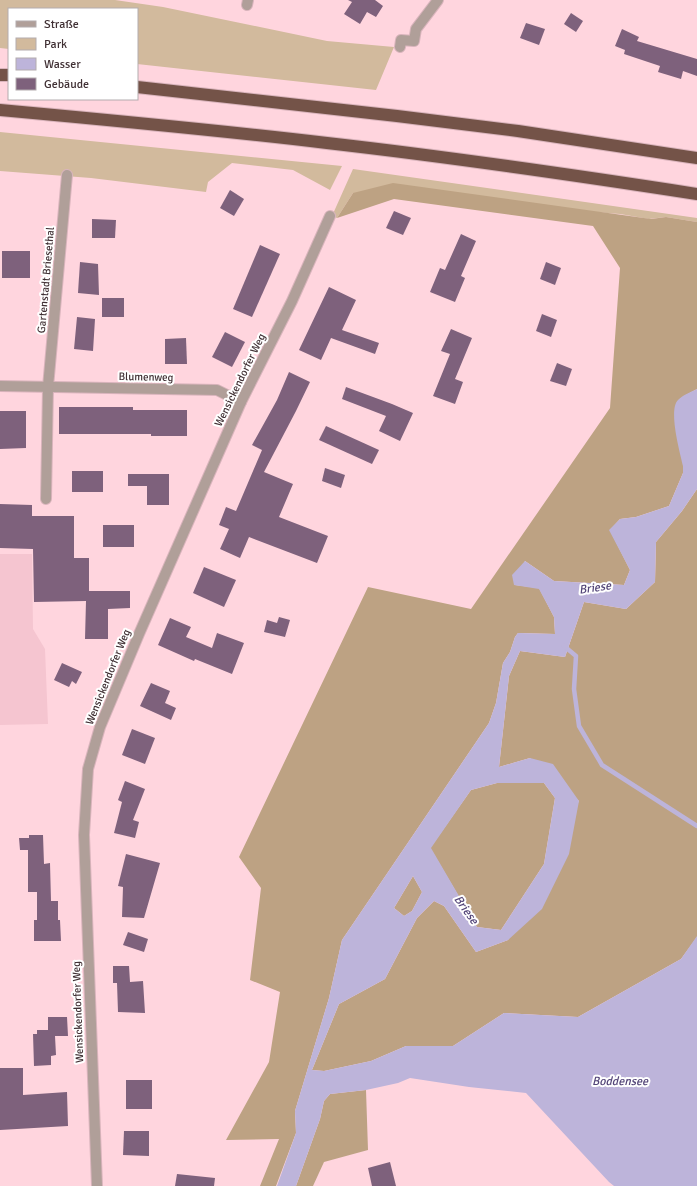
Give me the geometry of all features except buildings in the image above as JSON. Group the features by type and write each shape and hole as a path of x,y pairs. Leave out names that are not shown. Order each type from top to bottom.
{"highway":[{"path":"138,87 526,132 697,158"},
{"path":"0,110 335,144 486,163 697,194"}],"street":[{"path":"400,47 401,40 414,41 416,30 438,0"},
{"name":"Gartenstadt Briesethal","path":"48,387 67,175"},
{"name":"Wensickendorfer Weg","path":"97,1186 84,835 88,769 100,727 112,694 241,402 292,301 330,216"},
{"name":"Blumenweg","path":"0,386 217,390 241,402"},
{"path":"46,499 48,387"}],"shaded area":[{"path":"393,183 651,219 666,217 697,222 697,389 686,395 683,473 669,506 636,517 620,519 610,530 630,570 624,585 554,581 525,561 515,585 539,588 554,617 555,634 518,633 515,637 510,652 503,663 496,703 489,723 342,940 329,998 295,1111 296,1133 276,1186 260,1186 279,1139 226,1140 269,1062 280,992 250,980 261,888 239,857 368,587 471,609 610,408 620,268 593,226 394,199 337,218 353,193"},
{"path":"697,489 697,937 681,959 578,1017 504,1013 453,1046 406,1046 371,1061 324,1071 312,1070 339,1004 385,979 417,918 434,901 444,906 476,952 508,940 579,801 530,758 499,767 509,676 520,651 565,657 584,602 626,609 655,582 656,542 682,511"},
{"path":"0,554 32,554 33,629 45,649 48,724 0,725"},
{"path":"497,783 544,783 555,798 544,864 501,930 477,927 430,848 471,790"},
{"path":"413,876 422,892 412,911 404,916 394,908"},
{"path":"366,1090 368,1150 324,1162 313,1186 296,1186 320,1119 324,1101 330,1094"}],"green space":[{"path":"0,0 115,0 163,7 327,41 394,47 376,90 138,64 138,8 8,8 8,49 0,48"},
{"path":"0,132 342,166 330,190 293,170 232,163 208,182 206,192 91,178 0,171"},
{"path":"353,169 697,218 697,222 666,217 649,219 620,214 353,193 337,218 332,216"}],"water":[{"path":"697,389 697,489 682,511 656,542 655,582 626,609 584,602 565,657 520,651 509,676 499,767 530,758 553,764 579,801 569,854 542,909 508,940 476,952 444,906 434,901 417,918 385,979 339,1004 312,1070 324,1071 371,1061 406,1046 453,1046 504,1013 578,1017 681,959 697,936 697,1186 614,1186 526,1093 469,1087 410,1078 398,1083 366,1090 330,1094 324,1101 320,1119 296,1186 277,1186 296,1133 295,1111 329,998 342,940 489,723 496,703 503,663 510,652 515,637 518,633 555,634 554,617 539,589 514,585 512,575 525,561 554,581 624,585 630,570 609,530 620,519 636,517 669,506 683,473 683,466 674,422 675,405 680,398","holes":["497,783 544,783 555,798 544,864 501,930 477,927 431,848 471,790","413,876 422,892 412,911 404,916 394,908"]}],"waterway":[{"path":"564,646 576,656 574,689 579,726 602,765 697,826"}],"water label":[{"name":"Briese","path":"595,588"},
{"name":"Briese","path":"466,910"},
{"name":"Boddensee","path":"620,1081"}]}
